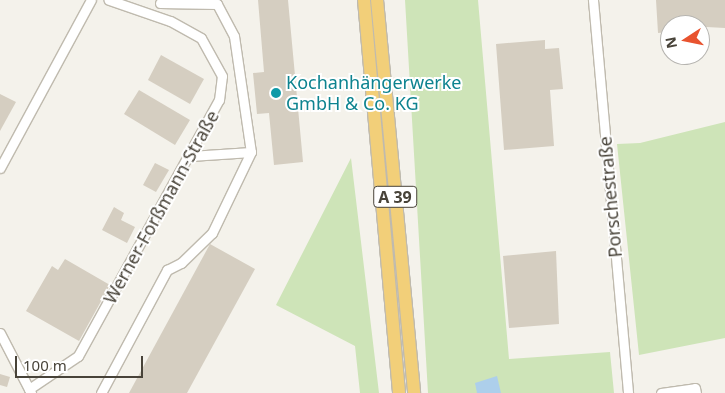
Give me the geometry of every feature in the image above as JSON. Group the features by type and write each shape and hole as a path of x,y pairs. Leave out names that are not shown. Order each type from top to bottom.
{"highway":[{"name":"A 39","path":"364,0 400,393"},
{"name":"A 39","path":"377,0 414,393"}],"street":[{"path":"0,168 91,0"},
{"name":"Werner-Forßmann-Straße","path":"30,391 78,356 190,156 219,100 222,76 201,38 159,17 109,0"},
{"name":"Porschestraße","path":"593,0 628,393"},
{"path":"101,393 167,270 181,263 212,234 251,152 234,36 217,4 160,1 159,17"},
{"path":"190,156 251,152"},
{"path":"0,333 30,391"},
{"path":"661,393 695,388 696,393"}],"green space":[{"path":"405,0 478,0 509,359 610,352 614,393 428,393"},
{"path":"725,122 725,338 639,355 617,144 640,143"},
{"path":"351,158 379,393 360,393 355,346 276,305"}],"water":[{"path":"497,376 501,393 477,393 475,383"}],"building":[{"name":"Kochanhängerwerke GmbH & Co. KG","path":"258,0 288,0 303,162 274,165 269,113 257,114 253,73 264,72"},
{"path":"656,0 725,0 725,28 710,27 710,15 660,15 660,33 658,33"},
{"path":"545,40 545,49 559,48 563,89 550,90 554,146 504,150 496,44"},
{"path":"161,55 204,79 190,104 148,80"},
{"path":"139,90 190,120 175,145 124,114"},
{"path":"0,94 16,102 0,131"},
{"path":"155,163 169,170 156,192 143,185"},
{"path":"114,207 124,213 121,220 135,227 127,243 102,230"},
{"path":"210,244 255,269 187,393 129,393"},
{"path":"556,251 559,324 509,328 503,256"},
{"path":"65,259 110,285 79,341 26,311 52,266 58,270"},
{"path":"0,374 10,377 7,387 0,385"}],"place":[{"name":"Kochanhängerwerke GmbH & Co. KG","path":"276,93"}]}
